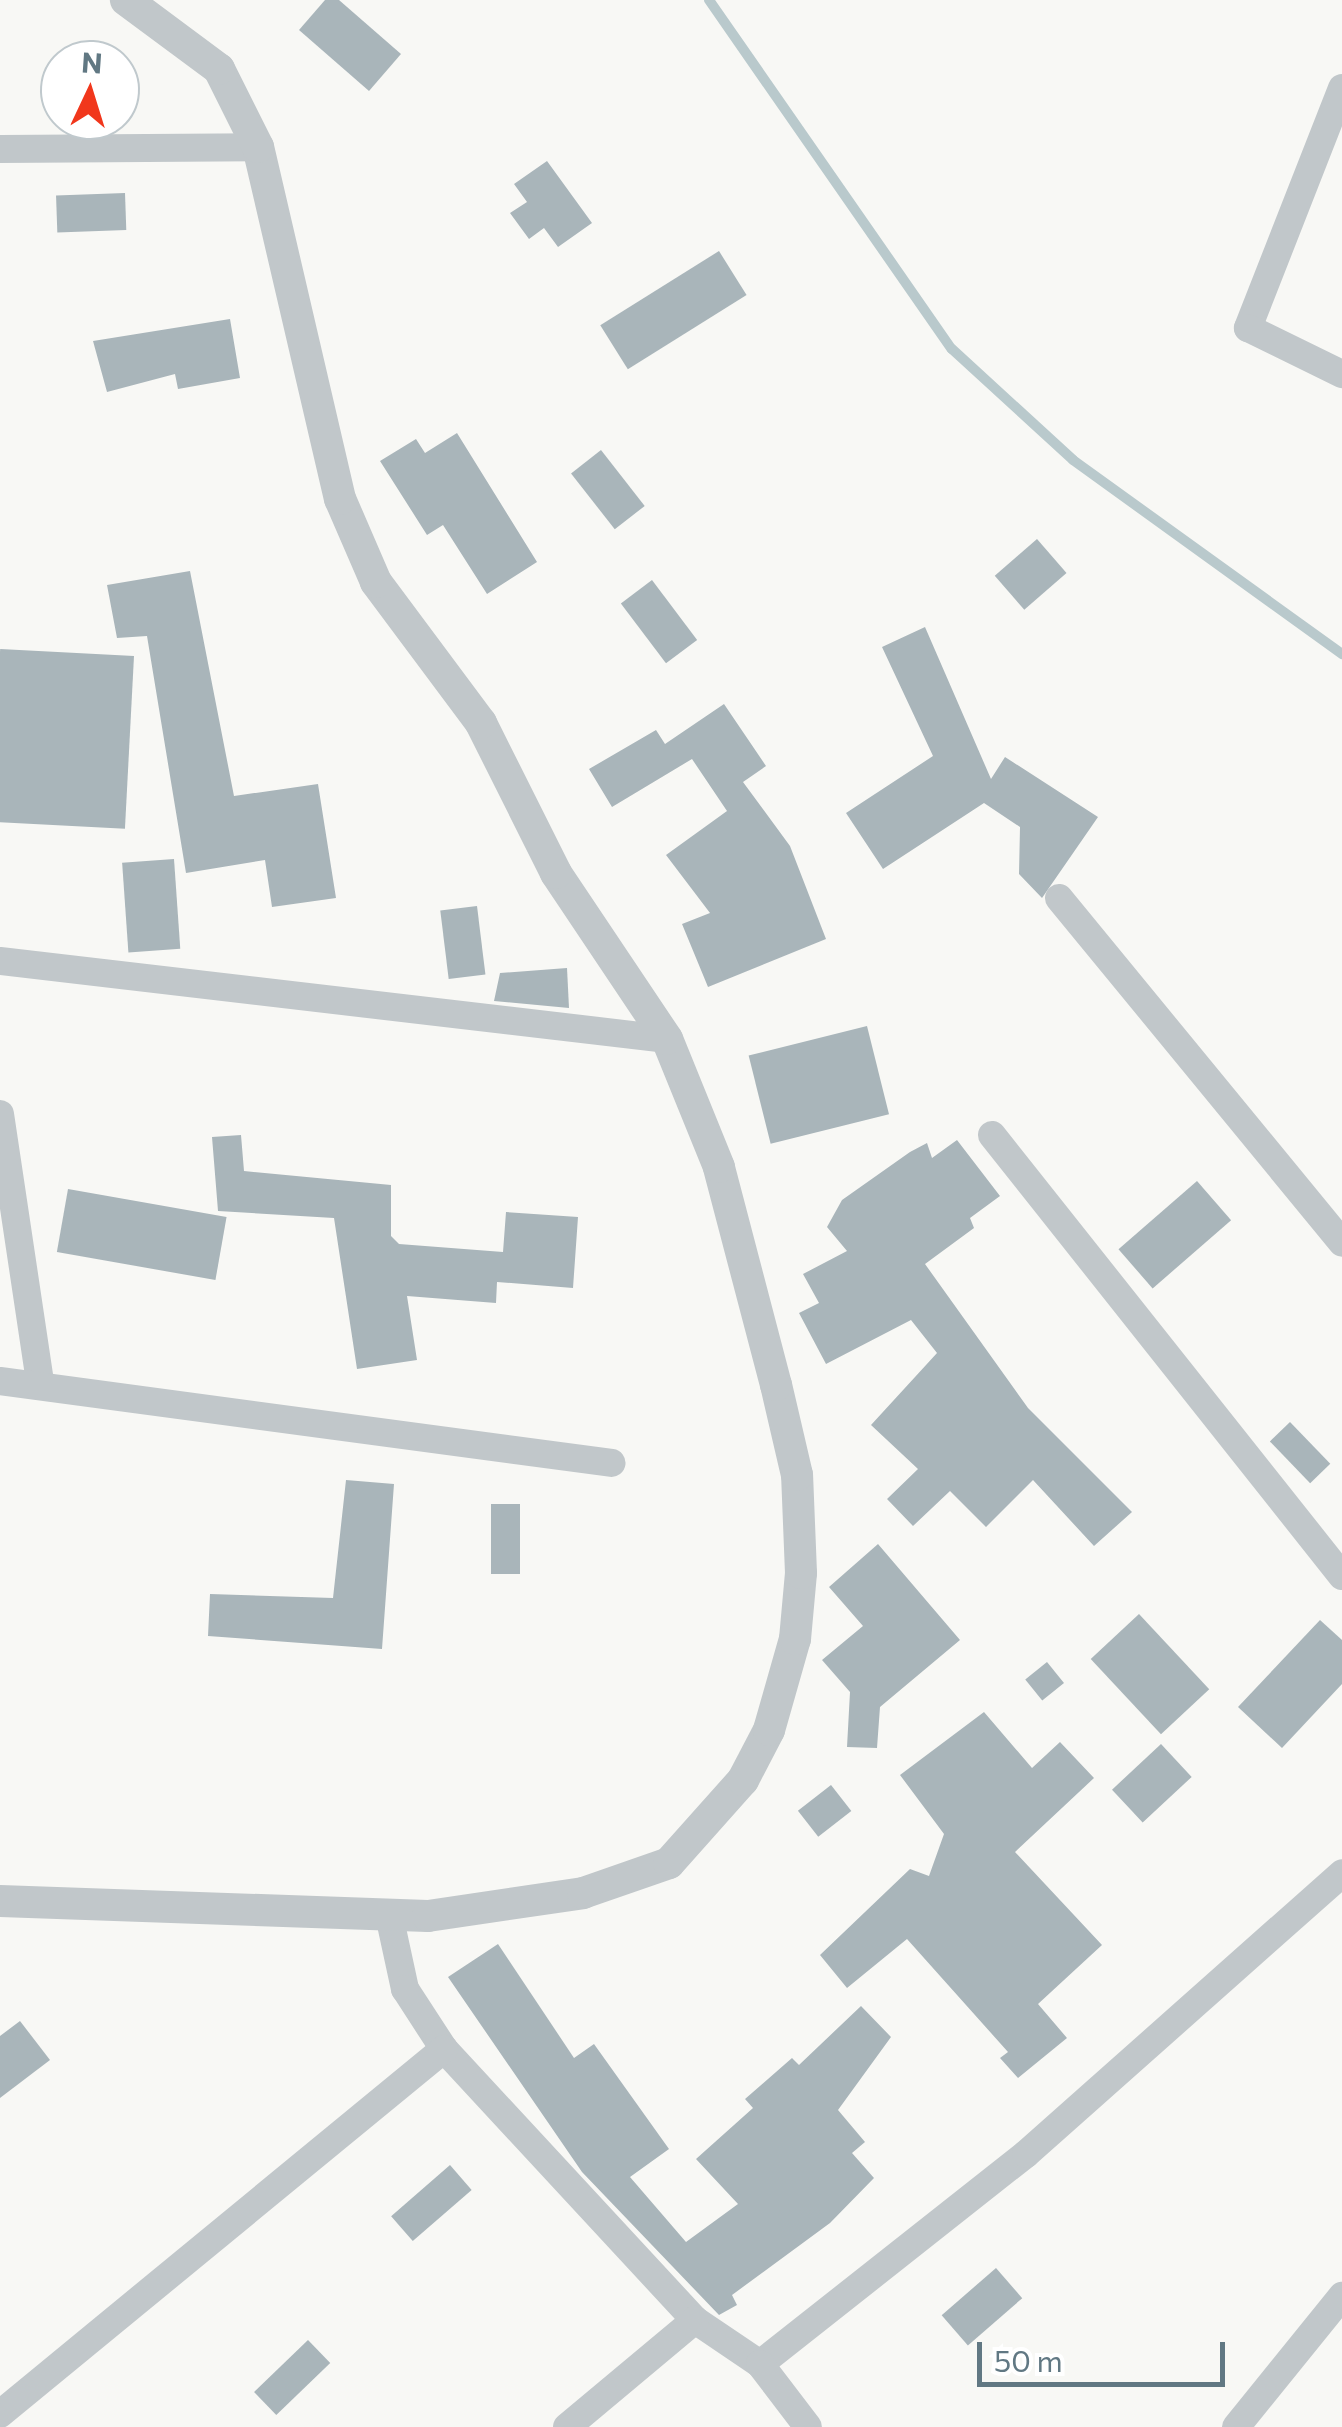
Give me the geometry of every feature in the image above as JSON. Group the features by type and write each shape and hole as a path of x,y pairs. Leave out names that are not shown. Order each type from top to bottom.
{"street":[{"path":"0,1901 389,1915 583,1893 669,1864 743,1780 769,1730 795,1639 798,1475 720,1167 667,1039 556,873 482,723 376,582 340,499 258,147 218,69 126,0"},
{"path":"1342,88 1248,328 1342,374"},
{"path":"0,149 258,147"},
{"path":"1060,898 1342,1243"},
{"path":"0,961 667,1039"},
{"path":"0,1114 40,1382"},
{"path":"992,1135 1342,1576"},
{"path":"0,1381 40,1382 612,1463"},
{"path":"760,2364 1026,2154 1342,1873"},
{"path":"389,1915 405,1990 444,2049 695,2320 760,2364 808,2427"},
{"path":"0,2414 444,2049"},
{"path":"1236,2427 1342,2296"},
{"path":"567,2427 695,2320"}],"building":[{"path":"325,0 339,0 401,54 369,91 299,30"},
{"path":"547,161 592,223 558,247 544,228 529,239 510,213 527,202 514,184"},
{"path":"125,193 126,230 57,232 56,195"},
{"path":"719,251 747,295 628,369 600,325"},
{"path":"230,319 240,378 178,389 175,374 107,392 93,341"},
{"path":"457,433 537,562 487,594 443,525 427,535 380,461 416,439 425,453"},
{"path":"601,450 645,506 615,529 571,473"},
{"path":"1037,539 1067,573 1024,610 995,576"},
{"path":"190,571 234,796 318,784 336,898 272,907 265,860 186,873 147,636 117,638 107,585"},
{"path":"652,580 697,640 666,663 621,603"},
{"path":"925,627 991,779 1005,757 1098,817 1042,898 1019,874 1020,827 984,803 883,869 846,813 933,756 882,647"},
{"path":"0,649 134,656 125,829 0,822"},
{"path":"724,704 766,766 743,782 790,846 826,939 708,987 682,924 710,913 666,855 727,811 692,759 612,807 589,769 656,730 665,744"},
{"path":"174,859 180,949 128,952 122,863"},
{"path":"477,906 485,974 449,979 440,911"},
{"path":"567,968 569,1008 494,1001 500,973"},
{"path":"867,1026 889,1114 771,1144 749,1056"},
{"path":"241,1135 244,1171 391,1185 391,1236 399,1244 503,1252 506,1212 578,1217 573,1288 497,1282 496,1303 407,1296 417,1360 357,1369 334,1218 218,1211 212,1137"},
{"path":"957,1140 1000,1196 970,1218 974,1228 925,1264 1028,1408 1132,1512 1094,1546 1033,1480 986,1527 950,1491 913,1526 887,1499 918,1469 871,1425 937,1353 911,1320 826,1364 799,1313 819,1303 803,1274 847,1251 827,1227 842,1200 927,1143 932,1158"},
{"path":"1197,1181 1231,1220 1153,1288 1119,1249"},
{"path":"68,1189 227,1217 215,1280 57,1252"},
{"path":"1290,1422 1330,1464 1310,1483 1270,1441"},
{"path":"346,1480 394,1484 382,1649 208,1636 210,1594 333,1598"},
{"path":"491,1504 520,1504 520,1574 491,1574"},
{"path":"878,1544 960,1640 880,1707 877,1748 847,1747 850,1692 822,1660 863,1626 829,1587"},
{"path":"1139,1614 1209,1689 1161,1734 1091,1659"},
{"path":"1320,1620 1342,1640 1342,1684 1282,1748 1238,1707"},
{"path":"1047,1662 1064,1683 1042,1701 1025,1680"},
{"path":"984,1712 1032,1768 1060,1742 1094,1778 1015,1852 1102,1945 1038,2004 1067,2038 1018,2078 1000,2058 1008,2052 907,1939 847,1988 820,1955 910,1869 929,1876 944,1834 900,1775"},
{"path":"1161,1744 1192,1777 1143,1823 1112,1790"},
{"path":"831,1785 851,1811 818,1837 798,1811"},
{"path":"498,1944 574,2058 594,2044 669,2149 630,2177 686,2242 738,2204 696,2159 753,2108 745,2099 792,2058 799,2065 861,2006 891,2037 838,2110 865,2142 852,2153 874,2178 830,2223 732,2295 737,2305 719,2315 582,2172 448,1977"},
{"path":"20,2021 50,2060 0,2098 0,2036"},
{"path":"450,2165 472,2190 413,2241 391,2216"},
{"path":"996,2268 1022,2298 968,2345 942,2315"},
{"path":"308,2340 330,2363 276,2415 254,2392"}],"waterway":[{"path":"709,0 952,349 1073,460 1342,654"}]}
